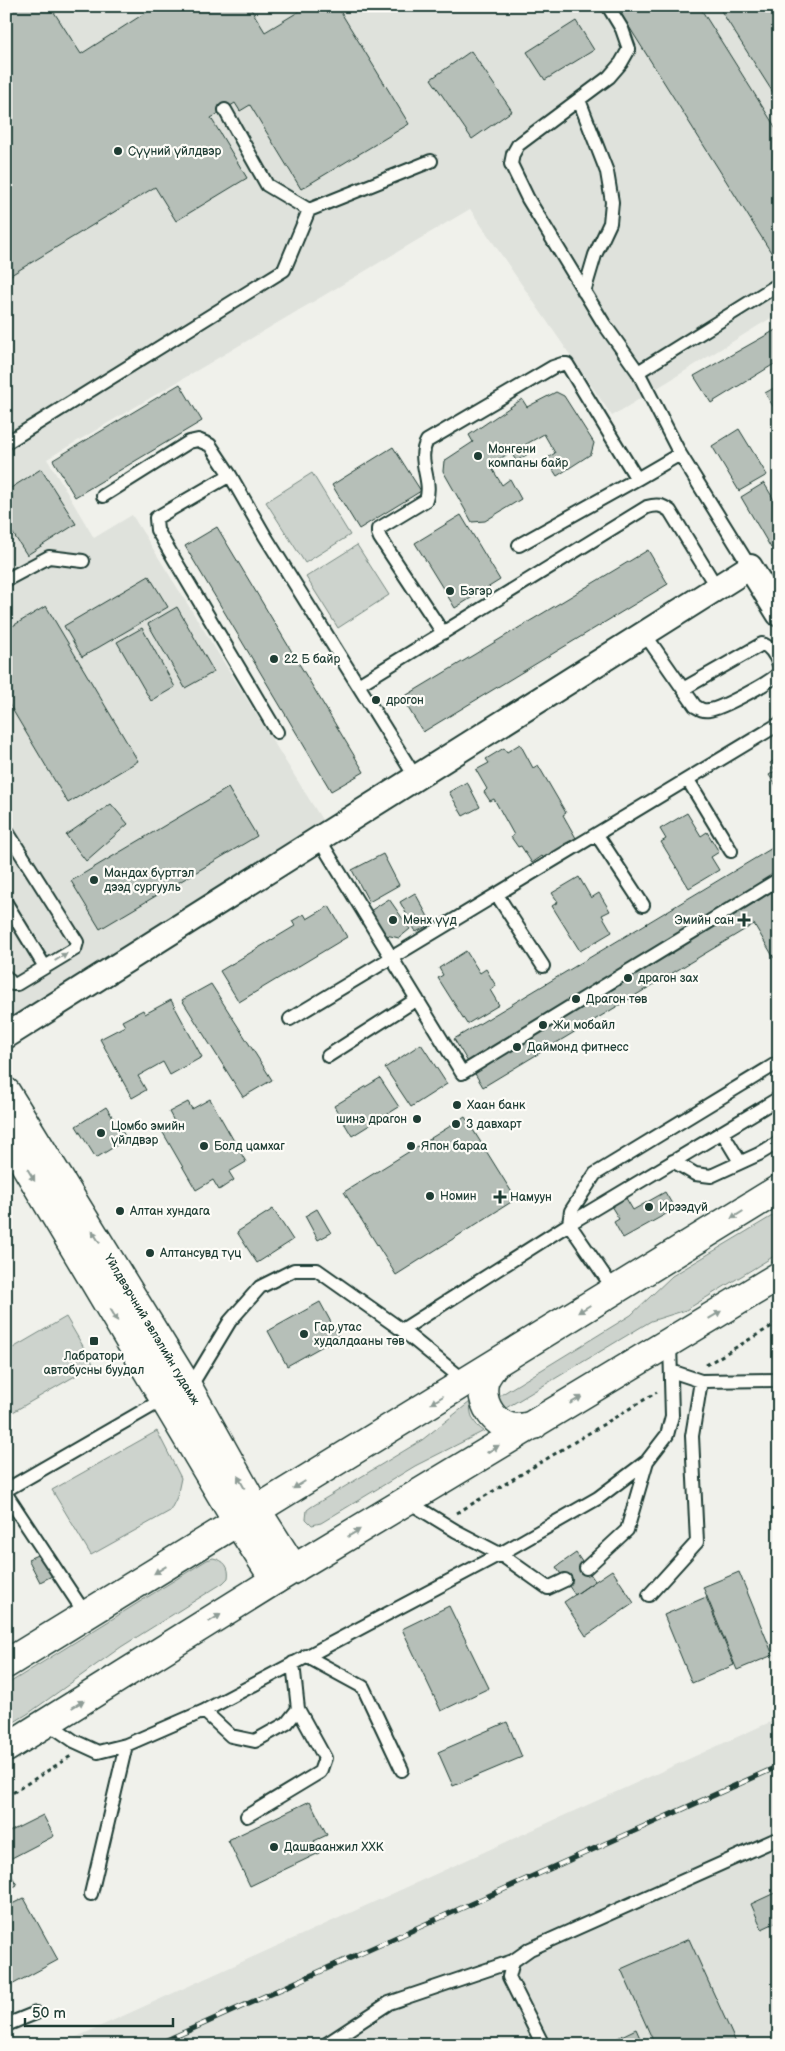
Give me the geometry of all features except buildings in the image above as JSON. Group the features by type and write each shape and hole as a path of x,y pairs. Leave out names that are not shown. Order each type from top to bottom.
{"main road":[{"name":"Үйлдвэрчний эвлэлийн гудамж","path":"6,1092 189,1389 248,1517"},
{"name":"Үйлдвэрчний эвлэлийн гудамж","path":"6,1133 164,1399 248,1517 284,1574"},
{"path":"6,1664 779,1189"},
{"path":"6,1748 284,1574 779,1276"},
{"path":"494,1365 484,1381 483,1398 490,1413 502,1424 518,1428 534,1425"}],"street":[{"path":"6,1036 750,566 779,614"}],"lane":[{"path":"608,6 622,29 629,49 621,64 609,77 580,100 518,145 513,154 512,164 528,199 604,324 638,372 680,454 750,566"},
{"path":"580,100 607,172 612,202 610,223 596,255 584,292"},
{"path":"225,110 267,185 309,210"},
{"path":"6,443 284,270 309,210 430,161"},
{"path":"638,372 779,284"},
{"path":"443,633 378,533 378,529 426,500 427,485 422,454 427,441 553,367 567,364 637,478"},
{"path":"103,496 189,442 198,440 210,445 416,778"},
{"path":"519,545 680,454"},
{"path":"230,475 156,518 157,530 277,732"},
{"path":"358,685 647,507 654,505 663,506 670,511 716,588"},
{"path":"6,580 49,557 83,561"},
{"path":"644,634 695,706 702,710 722,707 779,673"},
{"path":"683,689 762,644 766,645 779,664"},
{"path":"290,1019 779,724"},
{"path":"688,780 731,851"},
{"path":"6,830 78,942 75,949 17,984 12,984 6,977"},
{"path":"597,834 643,905"},
{"path":"319,839 462,1073 779,879"},
{"path":"497,895 543,966"},
{"path":"6,903 45,967"},
{"path":"328,1056 417,999"},
{"path":"615,1290 569,1224 572,1211 595,1174 779,1062"},
{"path":"402,1330 569,1224 779,1098"},
{"path":"722,1132 740,1162"},
{"path":"673,1162 695,1174 711,1176 759,1154 779,1142"},
{"path":"189,1389 230,1321 260,1287 294,1270 318,1270 402,1330 466,1382"},
{"path":"48,1723 74,1741 98,1752 126,1745 204,1711 500,1554 598,1498 647,1461 667,1435 672,1416 670,1342"},
{"path":"671,1378 686,1376 701,1381 778,1380"},
{"path":"649,1595 698,1542 692,1436 701,1381"},
{"path":"6,1490 164,1399"},
{"path":"586,1568 627,1530 647,1461"},
{"path":"6,1494 86,1615"},
{"path":"407,1501 500,1554 548,1588 565,1580"},
{"path":"306,1656 363,1687 402,1770"},
{"path":"247,1816 320,1772 325,1758 298,1709 293,1663"},
{"path":"204,1711 231,1736 255,1741 288,1723 298,1709"},
{"path":"92,1894 126,1745"},
{"path":"325,2045 389,2003 513,1960 530,1949 779,1838"},
{"path":"513,1960 509,1977 543,2045"},
{"path":"6,2025 36,2012"}],"path":[{"path":"686,1376 779,1322"},
{"path":"441,1522 671,1378"},
{"path":"6,1796 86,1747"}],"shaded area":[{"path":"6,6 779,6 779,313 612,416 470,209 47,459 94,538 132,515 324,823 7,1019"},
{"path":"312,473 350,535 305,563 266,502"},
{"path":"357,545 389,595 338,628 306,577"},
{"path":"779,1212 779,1253 686,1310 651,1321 501,1411 495,1400 499,1396 631,1315 672,1276"},
{"path":"66,1317 94,1365 6,1416 6,1352"},
{"path":"470,1402 473,1419 484,1431 415,1466 321,1523 312,1525 306,1519 307,1510 311,1507 422,1440"},
{"path":"157,1431 181,1478 177,1497 170,1511 91,1555 52,1490"},
{"path":"213,1558 220,1560 227,1567 228,1578 223,1583 121,1647 29,1713 6,1727 6,1685"},
{"path":"779,1718 779,2045 59,2045"}],"railway":[{"path":"156,2045 779,1766"}],"place":[{"name":"Сүүний үйлдвэр","path":"118,151"},
{"name":"Монгени компаны байр","path":"478,456"},
{"name":"Бэгэр","path":"450,591"},
{"name":"22 Б байр","path":"274,659"},
{"name":"дрогон","path":"376,700"},
{"name":"Мандах бүртгэл дээд сургууль","path":"94,880"},
{"name":"Мөнх үүд","path":"393,920"},
{"name":"Эмийн сан","path":"744,920"},
{"name":"драгон зах","path":"628,978"},
{"name":"Драгон төв","path":"576,999"},
{"name":"Жи мобайл","path":"543,1025"},
{"name":"Даймонд фитнесс","path":"517,1047"},
{"name":"Хаан банк","path":"457,1105"},
{"name":"шинэ драгон","path":"417,1119"},
{"name":"3 давхарт","path":"456,1124"},
{"name":"Цомбо эмийн үйлдвэр","path":"101,1133"},
{"name":"Болд цамхаг","path":"204,1146"},
{"name":"Япон бараа","path":"411,1146"},
{"name":"Номин","path":"430,1196"},
{"name":"Намуун","path":"500,1197"},
{"name":"Ирээдүй","path":"649,1207"},
{"name":"Алтан хундага","path":"120,1211"},
{"name":"Алтансувд түц","path":"150,1253"},
{"name":"Гар утас худалдааны төв","path":"304,1334"},
{"name":"Лабратори автобусны буудал","path":"94,1341"},
{"name":"Дашваанжил ХХК","path":"274,1847"}]}
